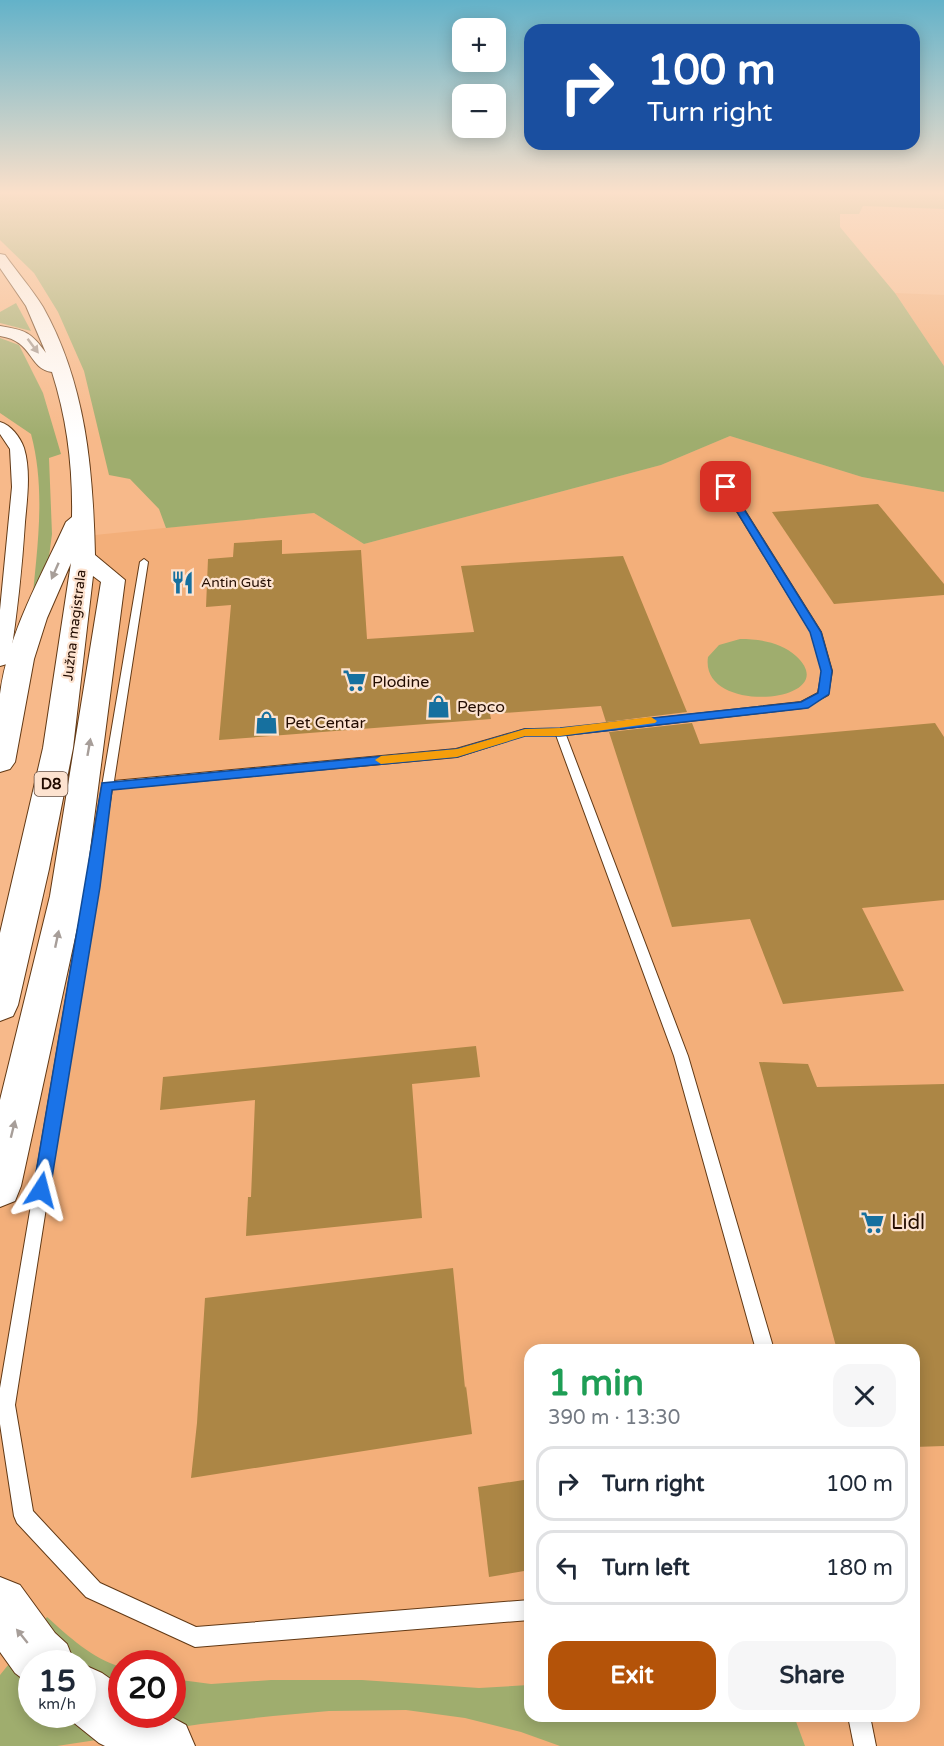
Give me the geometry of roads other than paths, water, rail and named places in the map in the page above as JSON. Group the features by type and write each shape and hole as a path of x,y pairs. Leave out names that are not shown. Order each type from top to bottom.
{"main road":[{"name":"Južna magistrala","path":"0,1005 33,869 58,748 83,558 83,497 78,437 70,399 50,338 12,286 7,275"},
{"path":"0,331 20,334 31,340 44,362 60,374"},
{"path":"0,762 21,659 34,618 77,521 83,497"},
{"path":"0,1186 66,896 113,580 83,558"},
{"path":"0,1605 33,1650"},
{"path":"96,1704 120,1722 165,1746"}],"street":[{"path":"0,426 11,436 17,449 20,476 11,599 0,660"}],"lane":[{"path":"106,786 457,753 525,732 560,732 804,705 823,694 827,671 816,632 726,487"},
{"path":"144,562 106,786 93,887 6,1405 24,1516 93,1590 195,1637 524,1610"},
{"path":"560,732 681,1056 763,1344"},
{"path":"860,1722 866,1746"}],"place":[{"name":"Antin Gušt","path":"183,582"},
{"name":"Plodine","path":"354,681"},
{"name":"Pepco","path":"439,706"},
{"name":"Pet Centar","path":"267,722"},
{"name":"Lidl","path":"873,1222"}]}
